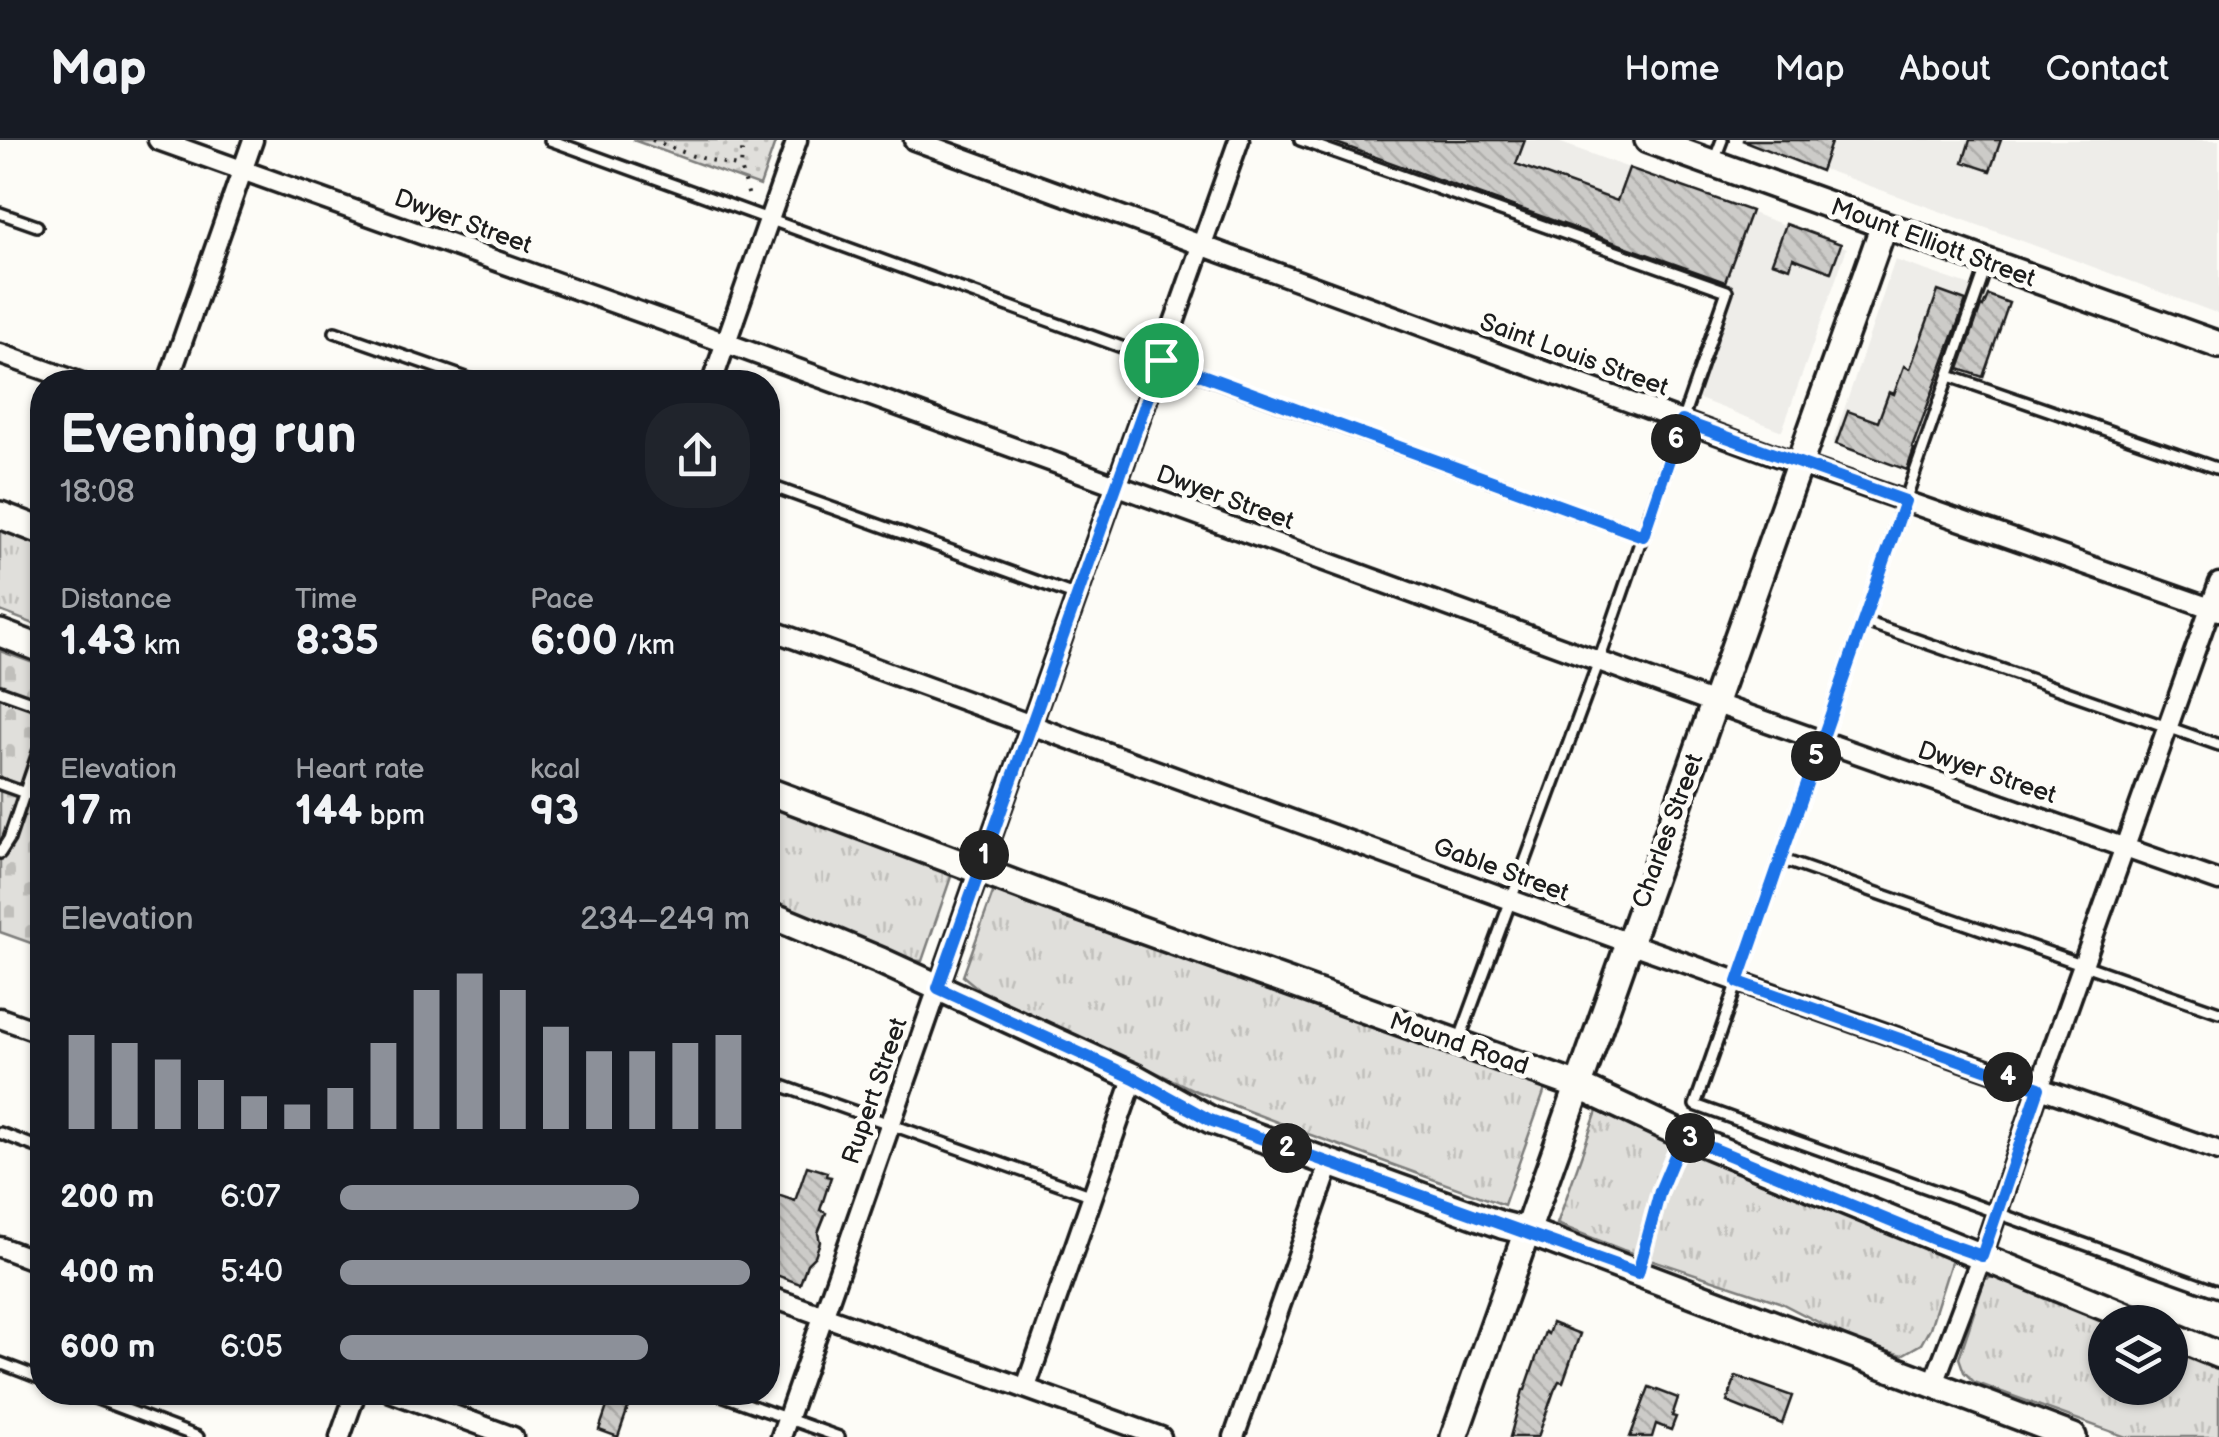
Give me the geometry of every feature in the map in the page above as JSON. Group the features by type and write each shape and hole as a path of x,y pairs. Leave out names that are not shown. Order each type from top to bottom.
{"main road":[{"name":"Mount Elliott Street","path":"1648,140 1718,152 1884,225 2219,345"},
{"name":"Charles Street","path":"1454,1437 1884,225"},
{"path":"0,515 30,526"},
{"path":"0,633 30,644"},
{"name":"Mound Road","path":"780,795 1578,1086 1683,1136 2100,1305"},
{"path":"780,919 1134,1078 1210,1120 1526,1231 2073,1437"},
{"path":"2188,1342 2219,1355"}],"street":[{"name":"Dwyer Street","path":"158,140 726,342 1714,703 2219,881"},
{"path":"172,370 253,140"},
{"path":"716,370 797,140"},
{"name":"Saint Louis Street","path":"914,140 1799,464 2214,610"},
{"name":"Rupert Street","path":"784,1428 1239,140"},
{"path":"0,354 45,370"},
{"path":"1934,1385 2168,727 2214,610 2219,582"},
{"name":"Gable Street","path":"780,633 1628,943 2219,1151"},
{"path":"0,1018 30,1029"},
{"path":"1026,1387 1134,1078"},
{"path":"1234,1437 1330,1164"},
{"path":"0,1247 30,1258"},
{"path":"780,1300 1161,1437"},
{"path":"340,1437 351,1405"},
{"path":"426,1405 513,1437"}],"lane":[{"path":"550,140 1643,536"},
{"path":"1300,140 1727,291 1599,661 1458,1043"},
{"path":"0,213 37,226"},
{"path":"1988,262 1695,1105 2219,1292"},
{"path":"335,332 444,370"},
{"path":"1949,376 2219,468"},
{"path":"780,488 1077,596"},
{"path":"1864,621 2219,745"},
{"path":"0,691 30,702"},
{"path":"0,853 30,775"},
{"path":"0,784 30,794"},
{"path":"1780,859 2219,1012"},
{"path":"780,1086 1093,1196"},
{"path":"0,1133 30,1144"},
{"path":"1638,1273 1660,1191 1683,1136"},
{"path":"0,1363 30,1374"},
{"path":"113,1405 198,1437"},
{"path":"739,1405 784,1428 839,1437"}],"path":[{"path":"652,140 693,156 741,167"},
{"path":"743,140 741,167 752,201"}],"shaded area":[{"path":"1315,140 1553,140 1847,248 1782,431 1697,398 1735,292"},
{"path":"1743,140 2219,140 2219,314 2069,258"},
{"path":"1895,260 1974,287 1911,469 1833,442"}],"green space":[{"path":"633,140 776,140 760,186"},
{"path":"0,521 30,532 30,622 0,611"},
{"path":"0,651 30,662 30,943 0,932"},
{"path":"780,809 953,871 922,961 908,960 780,908"},
{"path":"995,887 1547,1084 1504,1205 1196,1091 980,990 963,976"},
{"path":"1597,1111 1953,1256 1921,1344 1902,1355 1861,1344 1779,1302 1557,1224"},
{"path":"1994,1277 2088,1313 2088,1405 2188,1405 2188,1354 2219,1367 2219,1437 2126,1437 1974,1382 1964,1372 1959,1358 1985,1279"}],"building":[{"path":"1328,140 1525,140 1516,164 1617,201 1629,168 1751,211 1725,282"},
{"path":"1742,140 1832,140 1821,171"},
{"path":"1970,140 2001,140 1990,171 1963,162"},
{"path":"1786,224 1841,244 1831,272 1793,258 1790,268 1772,262"},
{"path":"1938,291 1966,301 1907,470 1836,444 1848,411 1878,422 1904,366 1910,369"},
{"path":"1988,295 2009,303 1983,377 1959,369"},
{"path":"807,1166 831,1177 820,1210 826,1213 818,1233 820,1242 800,1284 780,1276 780,1196 795,1201"},
{"path":"1552,1323 1580,1334 1563,1382 1559,1381 1554,1391 1538,1437 1510,1437 1523,1390"},
{"path":"1736,1376 1792,1396 1782,1424 1727,1402"},
{"path":"1649,1387 1678,1398 1672,1416 1676,1417 1671,1430 1656,1424 1652,1437 1630,1437"},
{"path":"608,1405 629,1405 618,1437 599,1430"}],"route":[{"path":"1161,360 1643,536 1682,421 1905,501 1738,982 2039,1088 1982,1256 1683,1136 1660,1191 1638,1273 1210,1120 1134,1078 938,988 1161,360"}]}
